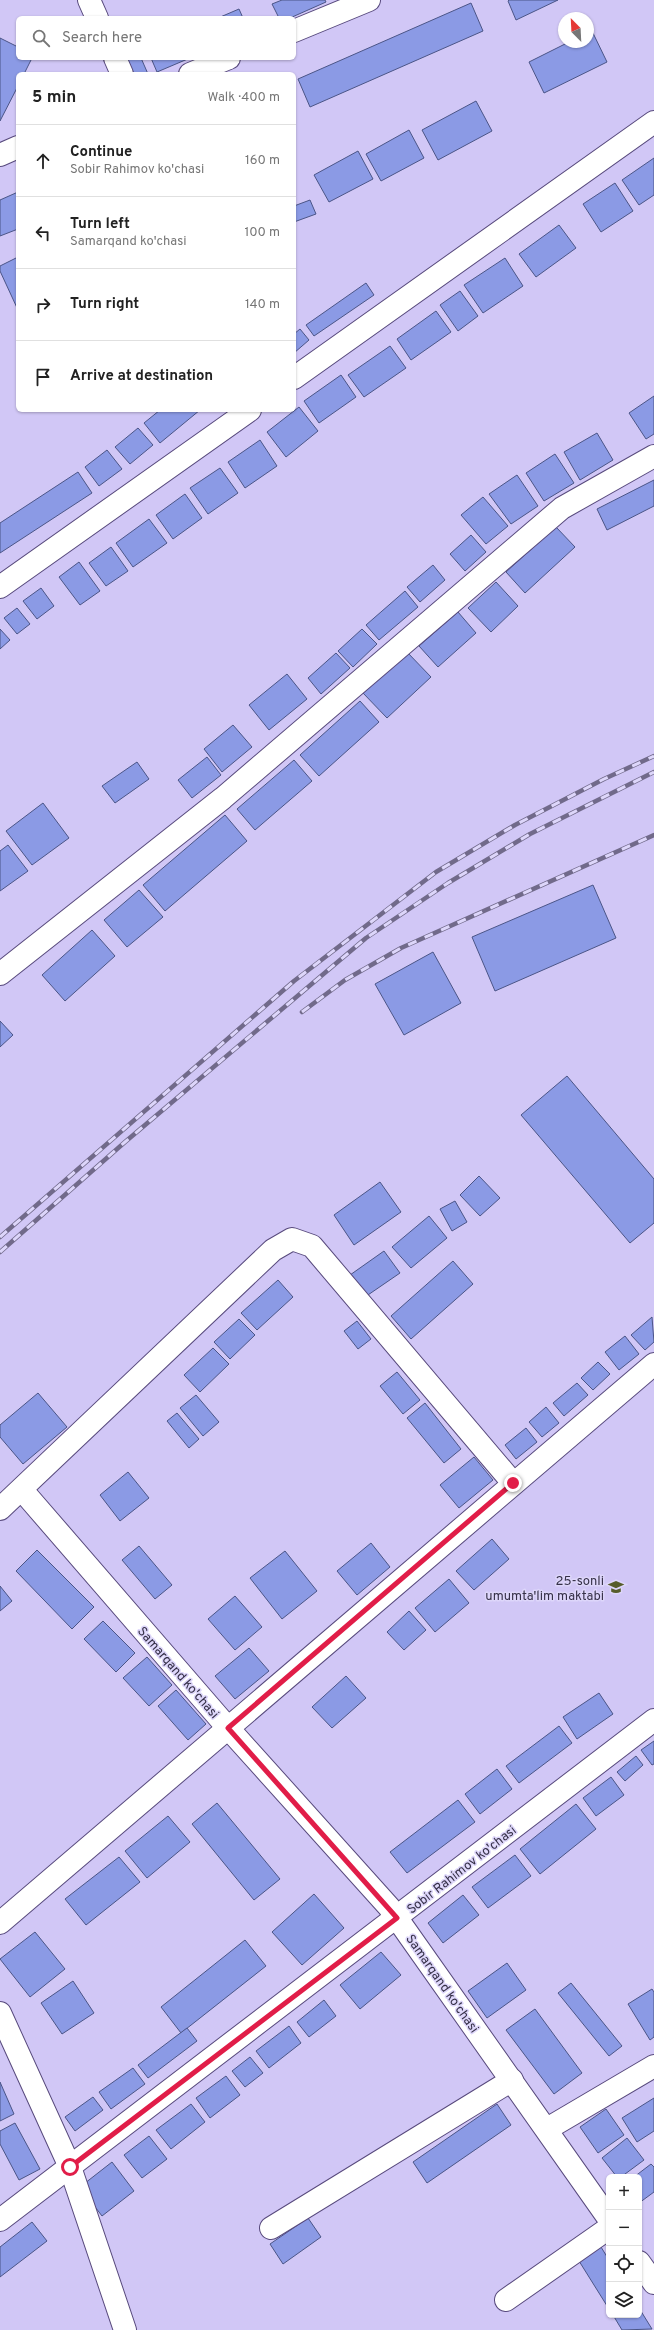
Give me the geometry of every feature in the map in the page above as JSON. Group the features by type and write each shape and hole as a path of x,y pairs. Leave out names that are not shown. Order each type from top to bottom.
{"street":[{"path":"89,0 96,16"},
{"path":"296,30 369,0"},
{"path":"116,60 121,72"},
{"path":"195,72 224,60"},
{"path":"296,377 654,122"},
{"path":"0,155 16,148"},
{"path":"0,587 247,412"},
{"path":"0,974 223,798 562,508 654,456"},
{"path":"0,1509 22,1490 273,1250 292,1239 312,1246 513,1483"},
{"path":"0,1923 654,1364"},
{"name":"Samarqand ko'chasi","path":"22,1490 228,1728 397,1918 606,2215"},
{"name":"Sobir Rahimov ko'chasi","path":"0,2220 397,1918 654,1720"},
{"path":"0,2012 70,2167 125,2330"},
{"path":"547,2129 654,2066"},
{"path":"271,2228 512,2080"},
{"path":"506,2300 606,2230"},
{"path":"642,2266 654,2283"}],"building":[{"path":"282,0 325,0 326,2 294,16 278,16 272,4"},
{"path":"558,0 516,20 508,1"},
{"path":"471,3 483,31 310,107 298,79"},
{"path":"239,9 242,16 223,16"},
{"path":"594,35 607,62 544,93 529,62 558,48 594,48"},
{"path":"0,38 16,46 16,60 31,60 25,72 16,72 16,90 0,121"},
{"path":"118,60 142,60 147,72 123,72"},
{"path":"152,60 185,60 157,72"},
{"path":"476,101 492,131 438,160 422,130"},
{"path":"409,130 424,158 381,181 366,154"},
{"path":"358,151 373,179 329,202 314,175"},
{"path":"654,158 654,195 639,205 622,180"},
{"path":"615,183 633,211 601,232 583,204"},
{"path":"16,193 16,230 0,236 0,200"},
{"path":"310,200 316,214 296,221 296,205"},
{"path":"559,225 576,248 536,277 519,254"},
{"path":"16,258 16,306 0,271 0,266"},
{"path":"505,258 523,286 483,313 464,285"},
{"path":"366,283 374,295 314,336 306,325"},
{"path":"460,291 478,316 458,331 440,305"},
{"path":"436,311 451,332 411,360 397,339"},
{"path":"300,329 309,340 296,351 296,332"},
{"path":"390,346 406,368 364,397 348,375"},
{"path":"341,375 356,397 319,423 304,401"},
{"path":"654,396 654,434 646,439 629,413"},
{"path":"299,407 318,431 286,457 267,432 293,412 296,412 296,409"},
{"path":"158,412 198,412 160,443 144,423"},
{"path":"138,428 153,445 130,464 115,447"},
{"path":"597,433 613,460 580,480 564,452"},
{"path":"260,440 277,466 245,488 228,462"},
{"path":"107,450 122,469 99,486 85,467"},
{"path":"555,454 574,483 544,501 526,473"},
{"path":"220,468 238,493 208,514 190,488"},
{"path":"78,472 92,493 0,553 0,523"},
{"path":"517,475 538,506 511,524 489,494"},
{"path":"654,480 654,506 607,530 597,509"},
{"path":"185,494 202,518 173,539 156,515"},
{"path":"483,497 508,526 486,544 461,515"},
{"path":"149,519 167,543 133,567 116,543"},
{"path":"556,527 575,547 525,593 506,572"},
{"path":"471,535 486,552 465,571 450,554"},
{"path":"111,547 128,571 106,586 89,563"},
{"path":"79,562 100,591 80,605 59,577"},
{"path":"433,565 445,580 420,602 407,587"},
{"path":"496,582 518,606 491,632 468,608"},
{"path":"41,588 54,606 37,619 23,601"},
{"path":"405,591 418,607 379,640 366,625"},
{"path":"17,608 30,624 17,634 4,618"},
{"path":"458,612 476,633 438,667 419,646"},
{"path":"0,629 10,640 0,649"},
{"path":"362,629 377,644 353,667 338,651"},
{"path":"407,652 431,677 387,718 363,693"},
{"path":"336,653 350,668 321,694 308,678"},
{"path":"287,674 307,699 269,730 249,705"},
{"path":"360,701 379,722 319,776 300,755"},
{"path":"233,725 252,747 222,772 204,749"},
{"path":"207,757 221,775 192,798 178,780"},
{"path":"294,760 312,781 255,830 237,809"},
{"path":"137,762 149,779 115,803 102,786"},
{"path":"43,803 69,838 32,865 6,831"},
{"path":"225,815 247,841 165,911 143,885"},
{"path":"8,845 28,871 0,891 0,851"},
{"path":"593,885 616,938 495,991 472,937"},
{"path":"139,890 163,917 127,947 104,920"},
{"path":"92,930 115,956 65,1001 42,975"},
{"path":"433,952 461,1003 404,1035 375,984"},
{"path":"0,1021 13,1035 0,1047"},
{"path":"567,1076 654,1179 654,1223 630,1243 521,1115"},
{"path":"479,1176 500,1198 480,1216 460,1195"},
{"path":"380,1182 401,1212 354,1245 334,1215"},
{"path":"455,1201 467,1222 452,1231 440,1209"},
{"path":"429,1216 447,1238 411,1268 392,1247"},
{"path":"384,1251 400,1273 365,1297 350,1275"},
{"path":"453,1261 473,1284 411,1339 391,1316"},
{"path":"278,1280 293,1297 257,1330 241,1313"},
{"path":"652,1317 654,1342 645,1350 631,1335"},
{"path":"239,1319 255,1335 230,1359 214,1342"},
{"path":"357,1321 371,1339 358,1349 344,1331"},
{"path":"625,1336 639,1354 619,1370 605,1352"},
{"path":"213,1348 229,1364 200,1392 184,1375"},
{"path":"598,1362 610,1374 593,1390 581,1378"},
{"path":"397,1372 420,1400 403,1414 380,1386"},
{"path":"577,1383 588,1395 564,1416 553,1403"},
{"path":"38,1393 67,1427 23,1464 0,1437 0,1425"},
{"path":"196,1395 219,1422 203,1436 180,1408"},
{"path":"425,1403 461,1449 444,1463 407,1418"},
{"path":"546,1407 559,1423 542,1437 529,1422"},
{"path":"177,1413 199,1439 189,1448 167,1421"},
{"path":"526,1428 537,1442 516,1459 505,1445"},
{"path":"474,1457 493,1480 459,1508 440,1485"},
{"path":"128,1472 149,1498 120,1521 100,1495"},
{"path":"492,1539 509,1559 474,1590 456,1571"},
{"path":"371,1543 390,1567 357,1595 337,1571"},
{"path":"139,1546 172,1585 155,1599 122,1560"},
{"path":"37,1550 94,1607 72,1629 16,1571"},
{"path":"285,1551 317,1591 282,1619 250,1578"},
{"path":"449,1579 469,1603 435,1632 415,1608"},
{"path":"0,1586 12,1601 0,1611"},
{"path":"235,1596 262,1627 235,1650 208,1619"},
{"path":"409,1611 426,1630 404,1650 387,1632"},
{"path":"103,1621 135,1653 116,1672 84,1639"},
{"path":"249,1648 269,1671 235,1699 215,1676"},
{"path":"147,1657 172,1685 149,1706 123,1678"},
{"path":"346,1676 366,1698 332,1728 312,1707"},
{"path":"176,1690 206,1724 188,1740 158,1706"},
{"path":"599,1693 613,1714 577,1739 563,1717"},
{"path":"559,1726 572,1743 519,1783 506,1766"},
{"path":"654,1741 654,1764 652,1765 641,1750"},
{"path":"636,1756 643,1765 625,1781 617,1772"},
{"path":"497,1769 512,1789 480,1814 465,1794"},
{"path":"611,1777 624,1795 596,1816 583,1798"},
{"path":"458,1800 475,1822 407,1873 390,1852"},
{"path":"217,1803 280,1879 254,1900 192,1824"},
{"path":"576,1804 596,1829 540,1874 520,1849"},
{"path":"168,1816 190,1842 147,1878 125,1851"},
{"path":"515,1855 531,1876 488,1908 472,1887"},
{"path":"119,1857 140,1882 86,1925 65,1899"},
{"path":"314,1894 344,1928 302,1965 272,1932"},
{"path":"463,1895 479,1915 443,1943 428,1923"},
{"path":"35,1932 65,1969 30,1997 0,1959"},
{"path":"245,1940 266,1966 181,2033 161,2007"},
{"path":"381,1952 401,1975 360,2009 340,1985"},
{"path":"507,1963 526,1990 487,2018 468,1991"},
{"path":"73,1981 94,2013 62,2034 41,2003"},
{"path":"571,1983 622,2046 609,2056 558,1993"},
{"path":"652,1989 654,1992 654,2037 650,2040 628,2004"},
{"path":"324,2000 336,2016 309,2037 297,2022"},
{"path":"535,2009 582,2073 554,2094 506,2030"},
{"path":"289,2026 301,2043 269,2068 256,2051"},
{"path":"187,2028 197,2041 148,2078 138,2065"},
{"path":"250,2057 263,2073 245,2087 232,2071"},
{"path":"133,2068 145,2084 111,2109 99,2092"},
{"path":"226,2076 240,2095 210,2118 196,2098"},
{"path":"0,2082 14,2114 0,2121"},
{"path":"93,2097 103,2110 75,2131 65,2117"},
{"path":"654,2098 654,2131 637,2142 622,2118"},
{"path":"191,2104 205,2122 171,2149 156,2130"},
{"path":"497,2104 511,2125 427,2183 413,2162"},
{"path":"606,2109 624,2135 598,2153 580,2127"},
{"path":"15,2123 40,2169 19,2180 0,2144 0,2131"},
{"path":"149,2136 167,2159 142,2178 124,2155"},
{"path":"627,2138 644,2160 625,2174 615,2174 602,2158"},
{"path":"112,2162 134,2191 102,2216 80,2187"},
{"path":"651,2164 654,2167 654,2192 642,2201 642,2174 638,2174"},
{"path":"308,2218 321,2237 283,2264 270,2244"},
{"path":"32,2222 47,2241 0,2277 0,2247"},
{"path":"601,2247 606,2255 606,2304 579,2261"},
{"path":"642,2313 652,2329 622,2330 615,2318 642,2318"}],"railway":[{"path":"0,1237 294,981 436,872 515,825 604,779 654,756"},
{"path":"0,1252 125,1142 366,938 448,883 530,834 654,772"},
{"path":"302,1012 345,980 401,948 654,835"}],"place":[{"name":"25-sonli umumta'lim maktabi","path":"616,1587"}],"route":[{"path":"70,2167 397,1918 389,1907 228,1728 513,1483"}]}
